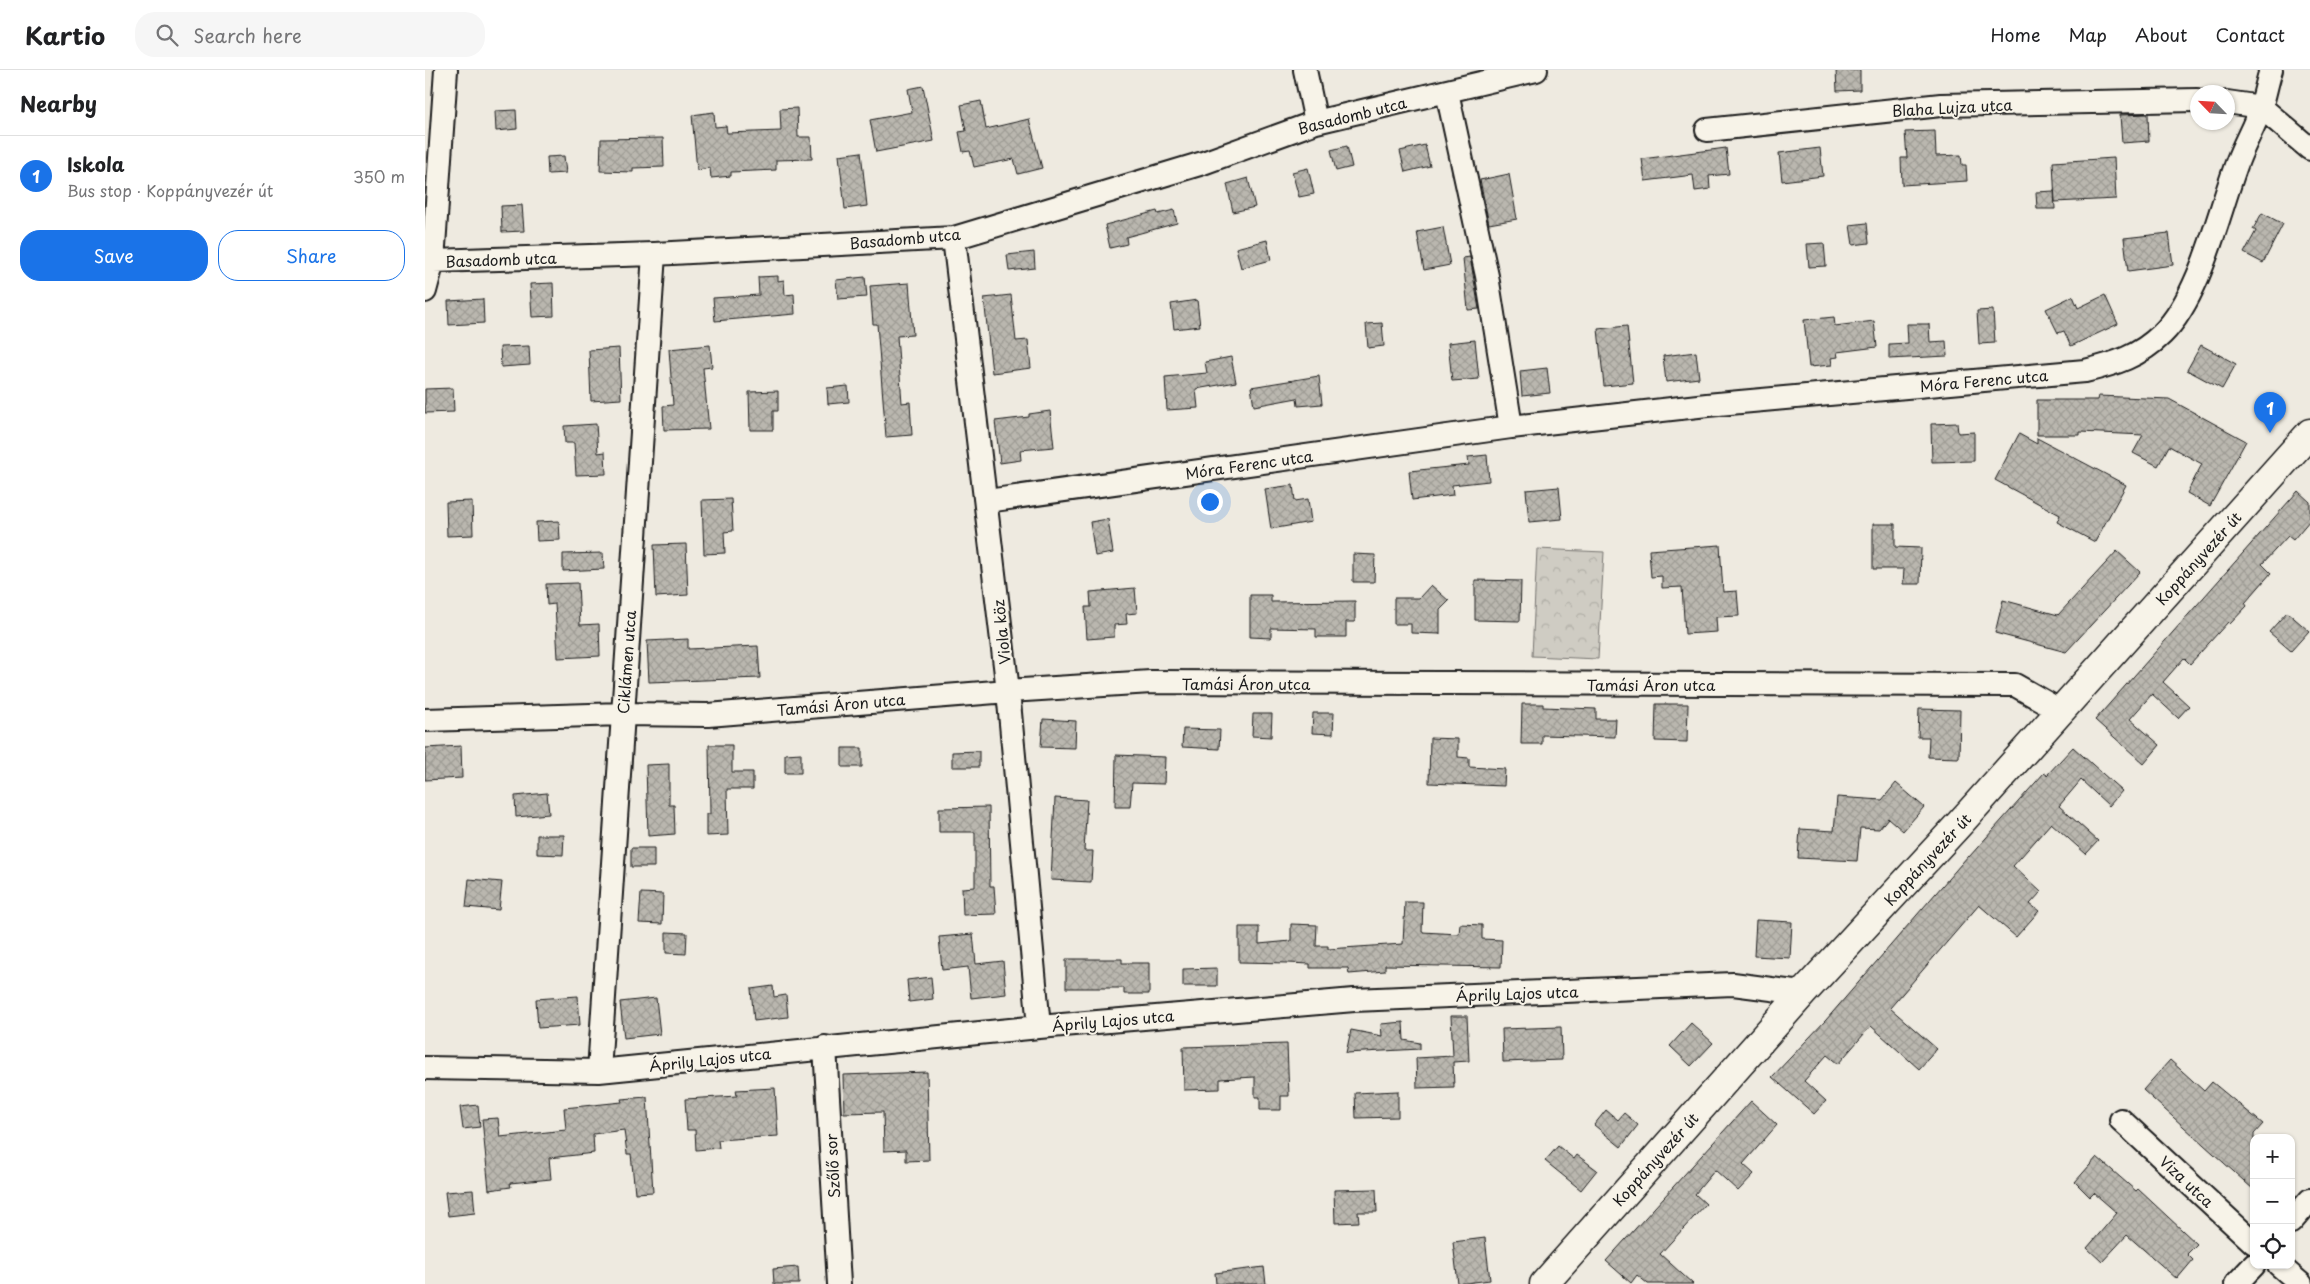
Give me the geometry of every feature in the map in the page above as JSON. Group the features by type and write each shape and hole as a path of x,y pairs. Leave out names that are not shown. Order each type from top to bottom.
{"street":[{"path":"425,291 433,261 446,70"},
{"path":"1305,70 1316,122"},
{"name":"Basadomb utca","path":"433,261 654,254 954,238 1203,162 1316,122 1536,70"},
{"name":"Móra Ferenc utca","path":"987,501 1511,427 1717,404 2085,371 2125,360 2146,348 2164,332 2182,307 2198,274 2238,160 2261,107 2271,70"},
{"path":"1447,92 1487,276 1511,427"},
{"name":"Blaha Lujza utca","path":"1707,130 1941,105 2190,100"},
{"path":"2235,103 2261,107 2310,149"},
{"name":"Viola köz","path":"954,238 987,501 1008,691 1039,1027"},
{"name":"Ciklámen utca","path":"599,1071 654,254"},
{"name":"Koppányvezér út","path":"1544,1284 1803,993 2061,711 2310,433"},
{"name":"Tamási Áron utca","path":"425,720 622,714 708,715 1008,691 1151,682 2015,685 2061,711"},
{"name":"Áprily Lajos utca","path":"425,1068 599,1071 1039,1027 1373,1000 1733,984 1803,993"},
{"name":"Szőlő sor","path":"825,1047 839,1284"},
{"name":"Viza utca","path":"2121,1120 2250,1239"},
{"path":"2295,1217 2310,1200"},
{"path":"2236,1284 2250,1269"},
{"path":"2284,1269 2301,1284"}],"green space":[{"path":"1537,549 1604,552 1598,659 1532,656"}],"building":[{"path":"1836,70 1860,70 1860,90 1837,91"},
{"path":"923,86 934,141 876,152 870,120 912,112 908,89"},
{"path":"981,101 986,129 1029,119 1042,168 1018,174 1014,159 974,167 970,151 963,152 959,132 966,131 961,105"},
{"path":"797,108 798,137 811,137 812,159 776,160 776,170 731,172 731,176 711,178 710,168 697,170 692,115 714,112 715,127 726,126 727,133 781,131 780,109"},
{"path":"516,110 517,129 496,131 495,111"},
{"path":"2148,114 2149,141 2122,143 2120,115"},
{"path":"1935,131 1936,156 1961,155 1962,165 1966,165 1967,181 1902,185 1901,158 1907,158 1905,132"},
{"path":"663,138 664,167 633,168 633,172 600,171 601,139"},
{"path":"1425,145 1430,166 1405,172 1400,151"},
{"path":"1347,146 1352,167 1336,171 1331,150"},
{"path":"1726,148 1729,174 1709,176 1710,189 1695,191 1693,175 1645,181 1642,159"},
{"path":"1820,148 1823,176 1782,181 1779,153"},
{"path":"861,152 867,206 845,209 839,155"},
{"path":"564,156 566,173 548,174 547,157"},
{"path":"2114,158 2116,199 2055,202 2053,162"},
{"path":"1308,168 1314,194 1299,197 1292,172"},
{"path":"1509,174 1517,219 1489,224 1480,180"},
{"path":"1248,178 1255,207 1233,212 1227,184"},
{"path":"2054,191 2055,209 2037,209 2036,192"},
{"path":"522,205 524,231 502,232 501,206"},
{"path":"1174,210 1177,223 1126,237 1127,244 1110,248 1105,225 1157,211 1158,214"},
{"path":"2262,213 2283,224 2263,263 2244,253 2256,231 2253,229"},
{"path":"1867,223 1869,243 1853,245 1850,225"},
{"path":"1443,227 1450,265 1424,270 1417,232"},
{"path":"2169,233 2173,265 2128,271 2124,238"},
{"path":"1267,240 1271,260 1241,268 1236,248"},
{"path":"1824,243 1826,266 1809,267 1807,244"},
{"path":"1034,252 1035,268 1009,271 1007,255"},
{"path":"1470,257 1479,309 1468,310 1463,258"},
{"path":"778,276 778,281 784,280 785,295 794,294 795,314 715,321 713,298 759,295 758,277"},
{"path":"865,277 867,297 838,299 836,280"},
{"path":"553,283 554,316 532,317 530,284"},
{"path":"909,283 913,335 897,336 902,403 910,402 912,435 886,437 877,324 873,324 870,286"},
{"path":"1011,295 1016,341 1028,340 1031,368 992,373 984,298"},
{"path":"2105,295 2118,324 2071,346 2064,331 2058,333 2046,309 2073,296 2078,308"},
{"path":"483,299 484,323 449,325 448,301"},
{"path":"1197,300 1200,326 1174,329 1171,304"},
{"path":"1993,310 1995,343 1979,344 1977,311"},
{"path":"1834,317 1835,326 1874,321 1877,347 1837,352 1838,357 1831,358 1832,365 1809,367 1804,320"},
{"path":"1382,323 1384,346 1368,348 1366,324"},
{"path":"1907,324 1929,324 1930,342 1946,341 1947,356 1889,359 1889,344 1908,343"},
{"path":"1627,326 1633,383 1604,386 1598,329"},
{"path":"1475,340 1479,379 1452,381 1448,343"},
{"path":"710,345 712,367 703,368 709,429 664,430 663,406 673,405 669,349"},
{"path":"2201,345 2236,364 2222,389 2187,370"},
{"path":"529,346 530,365 501,367 500,347"},
{"path":"619,348 621,399 591,401 589,350"},
{"path":"1696,352 1699,378 1666,382 1663,356"},
{"path":"1231,357 1236,382 1196,389 1198,408 1167,410 1165,377 1207,373 1205,362"},
{"path":"1547,368 1550,393 1522,396 1520,371"},
{"path":"1319,376 1322,404 1298,406 1297,398 1254,406 1251,387"},
{"path":"848,386 849,402 828,404 827,388"},
{"path":"453,388 454,412 425,413 425,389"},
{"path":"778,391 778,411 773,411 773,430 750,430 749,392"},
{"path":"2098,396 2169,399 2246,441 2210,506 2187,493 2202,464 2169,446 2158,466 2133,453 2143,435 2080,432 2080,435 2037,435 2037,400 2097,400"},
{"path":"1050,411 1054,447 1020,450 1021,460 1000,463 995,421 1029,417 1029,414"},
{"path":"1957,423 1958,433 1974,432 1974,461 1932,462 1931,424"},
{"path":"596,424 598,453 605,452 606,474 576,475 574,443 565,443 564,426"},
{"path":"2019,434 2037,444 2037,438 2126,485 2095,542 2057,522 2060,515 1995,480"},
{"path":"1487,455 1489,481 1452,485 1453,495 1412,500 1409,471 1469,465 1468,457"},
{"path":"1293,485 1295,501 1308,499 1311,522 1271,529 1265,489"},
{"path":"1559,487 1562,519 1529,522 1526,490"},
{"path":"2298,491 2310,502 2310,520 2293,540 2288,536 2262,564 2271,573 2245,603 2247,606 2230,624 2228,622 2190,664 2184,658 2163,682 2189,706 2178,718 2152,694 2130,719 2160,745 2144,764 2095,720"},
{"path":"731,499 733,531 724,532 725,553 704,554 702,500"},
{"path":"472,501 473,535 447,536 446,502"},
{"path":"1108,519 1113,553 1095,556 1090,522"},
{"path":"559,521 560,540 537,541 536,522"},
{"path":"1873,524 1895,524 1895,547 1921,548 1920,584 1903,584 1904,569 1873,569"},
{"path":"686,544 688,595 656,597 654,545"},
{"path":"1720,545 1723,592 1737,591 1739,616 1716,617 1717,632 1685,634 1682,587 1662,588 1662,576 1651,577 1649,550"},
{"path":"2117,551 2140,572 2066,652 1995,633 2003,600 2058,615"},
{"path":"603,553 604,569 563,571 563,554"},
{"path":"1353,554 1375,555 1374,582 1353,582"},
{"path":"1475,580 1521,581 1520,621 1475,620"},
{"path":"578,583 580,625 599,624 600,656 558,658 555,604 547,605 546,584"},
{"path":"1431,585 1449,601 1440,610 1440,634 1411,633 1411,624 1394,624 1394,598 1419,598"},
{"path":"1135,588 1137,613 1126,614 1127,624 1114,625 1114,637 1087,639 1085,607 1091,607 1090,592"},
{"path":"1250,595 1271,595 1271,602 1355,601 1355,622 1346,622 1346,637 1316,637 1316,629 1271,628 1271,638 1250,637"},
{"path":"2287,612 2309,631 2291,651 2269,632"},
{"path":"688,639 688,649 758,646 760,678 649,682 647,641"},
{"path":"1522,704 1543,704 1543,707 1596,709 1596,719 1616,719 1615,737 1542,735 1542,744 1521,744"},
{"path":"1656,704 1688,704 1687,742 1655,741"},
{"path":"1919,709 1960,710 1959,758 1928,757 1929,737 1918,737"},
{"path":"1313,713 1334,713 1333,734 1312,733"},
{"path":"1253,714 1272,714 1271,737 1252,736"},
{"path":"1043,719 1076,721 1075,748 1041,747"},
{"path":"1183,729 1220,730 1219,749 1182,747"},
{"path":"1430,738 1458,739 1458,757 1469,758 1469,767 1505,769 1504,786 1429,783"},
{"path":"709,745 732,745 732,772 753,772 753,789 727,789 728,835 706,836 706,814 710,814"},
{"path":"461,746 462,778 425,780 425,748"},
{"path":"2073,747 2122,791 2109,806 2081,780 2059,806 2098,841 2086,854 2051,823 2013,866 2041,892 2030,904 2039,911 2016,937 1979,905 1890,1008 1937,1049 1919,1069 1871,1026 1838,1064 1827,1055 1804,1081 1826,1101 1814,1114 1772,1077 1826,1020 1968,856 2044,773 2047,775"},
{"path":"842,748 862,748 862,767 842,767"},
{"path":"979,751 979,767 952,767 952,752"},
{"path":"801,753 801,773 785,773 785,754"},
{"path":"1116,755 1165,757 1164,784 1132,783 1130,807 1115,807"},
{"path":"669,764 669,805 674,805 675,834 648,836 646,765"},
{"path":"1896,783 1924,807 1903,831 1888,818 1879,829 1860,828 1857,861 1798,858 1800,829 1834,831 1837,797 1882,800"},
{"path":"547,793 549,814 516,817 515,796"},
{"path":"1055,798 1087,800 1084,851 1093,851 1091,882 1051,880"},
{"path":"989,807 990,886 994,886 996,914 963,915 962,888 975,887 975,832 939,832 939,808"},
{"path":"537,835 564,835 563,855 537,854"},
{"path":"631,848 654,848 654,867 631,867"},
{"path":"469,879 502,882 499,910 466,907"},
{"path":"641,893 663,894 662,924 639,923"},
{"path":"1405,902 1423,902 1422,932 1459,934 1460,924 1482,925 1482,939 1502,940 1501,967 1385,965 1385,971 1349,974 1348,968 1310,968 1310,964 1239,962 1239,927 1259,927 1259,944 1291,941 1291,924 1317,925 1316,946 1328,946 1328,949 1403,944"},
{"path":"1756,920 1792,922 1790,958 1754,956"},
{"path":"666,932 687,933 686,954 666,953"},
{"path":"973,934 976,964 1003,961 1006,994 971,998 968,967 942,970 939,937"},
{"path":"1066,959 1122,959 1122,963 1149,963 1149,994 1124,994 1124,988 1066,988"},
{"path":"1217,968 1217,986 1183,986 1183,969"},
{"path":"931,977 933,999 909,1002 907,980"},
{"path":"773,986 774,997 786,995 788,1017 754,1021 751,989"},
{"path":"578,996 580,1025 538,1028 536,999"},
{"path":"656,998 660,1034 624,1038 620,1002"},
{"path":"1451,1016 1467,1016 1469,1061 1453,1062 1454,1087 1417,1088 1416,1058 1453,1056"},
{"path":"1403,1022 1404,1040 1420,1043 1420,1049 1346,1053 1351,1030 1382,1036 1381,1024"},
{"path":"1691,1023 1713,1043 1691,1066 1670,1046"},
{"path":"1561,1027 1562,1060 1503,1062 1502,1029"},
{"path":"1287,1044 1289,1096 1281,1096 1281,1110 1260,1110 1260,1097 1255,1097 1255,1077 1220,1079 1220,1089 1184,1090 1183,1047"},
{"path":"2170,1060 2204,1091 2212,1082 2263,1124 2254,1134 2250,1134 2250,1186 2143,1090"},
{"path":"927,1072 929,1160 906,1161 906,1150 884,1151 883,1112 844,1113 843,1075"},
{"path":"775,1088 778,1136 718,1140 719,1148 696,1150 695,1130 687,1130 685,1099 737,1096 736,1090"},
{"path":"1398,1091 1398,1117 1356,1118 1355,1093"},
{"path":"647,1097 653,1192 635,1193 631,1154 627,1154 624,1130 593,1134 594,1153 549,1158 551,1179 510,1183 511,1187 489,1190 482,1119 498,1118 500,1137 566,1130 564,1108 622,1102 621,1099"},
{"path":"1751,1101 1777,1125 1743,1164 1754,1174 1738,1191 1715,1170 1695,1194 1706,1204 1660,1254 1693,1284 1648,1284 1637,1275 1631,1283 1606,1261"},
{"path":"478,1105 480,1127 463,1129 460,1107"},
{"path":"1606,1110 1618,1120 1624,1113 1638,1125 1621,1147 1594,1125"},
{"path":"1558,1146 1574,1159 1577,1155 1597,1170 1581,1190 1545,1161"},
{"path":"2097,1157 2136,1191 2138,1189 2197,1244 2187,1254 2193,1260 2177,1279 2127,1235 2102,1262 2087,1248 2117,1213 2094,1193 2090,1197 2075,1182"},
{"path":"1376,1189 1377,1212 1358,1212 1359,1222 1335,1223 1334,1190"},
{"path":"473,1190 475,1213 448,1216 445,1192"},
{"path":"1485,1238 1490,1280 1458,1284 1453,1242"},
{"path":"798,1267 799,1284 774,1284 773,1269"},
{"path":"1264,1267 1266,1284 1216,1284 1215,1273"}],"place":[{"name":"Iskola","path":"2270,433"}]}
